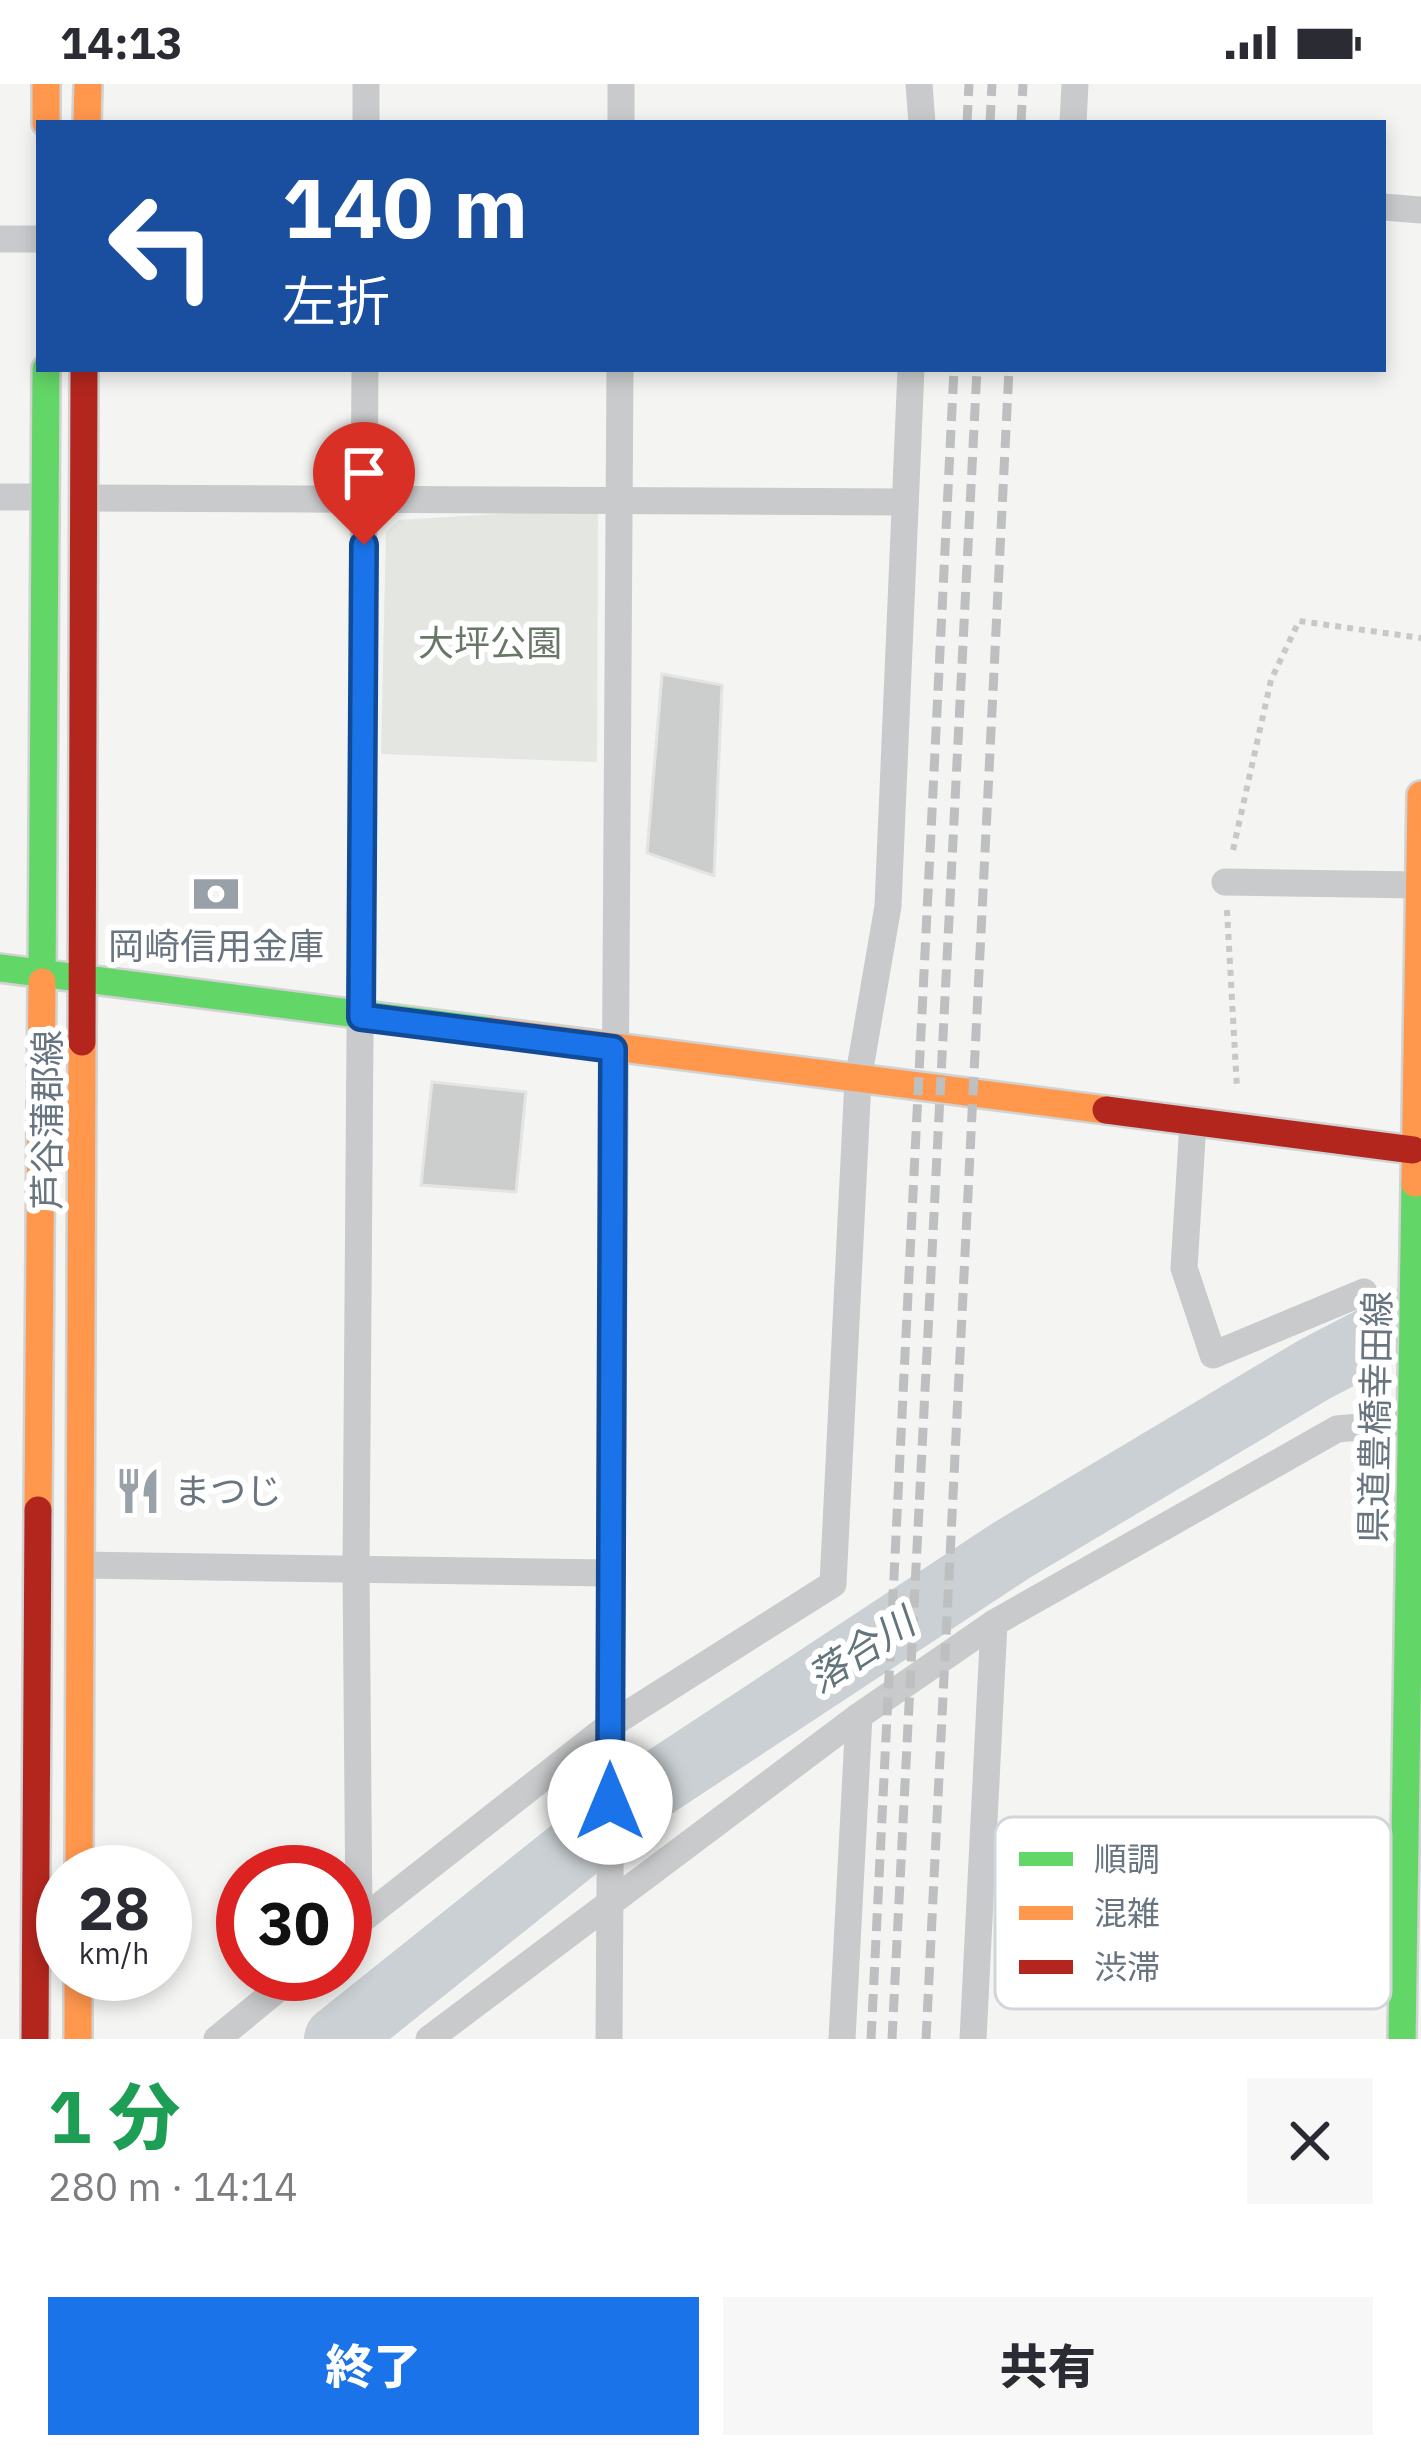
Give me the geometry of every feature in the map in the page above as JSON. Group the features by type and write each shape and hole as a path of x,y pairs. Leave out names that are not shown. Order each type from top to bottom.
{"main road":[{"path":"46,84 46,120"},
{"path":"87,120 88,84"},
{"name":"芦谷蒲郡線","path":"35,2039 46,372"},
{"name":"芦谷蒲郡線","path":"79,1845 85,372"},
{"name":"県道豊橋幸田線","path":"1402,2039 1414,1683 1412,1276 1421,795"},
{"path":"0,968 44,970 84,980 361,1017 1413,1150"},
{"path":"0,1872 34,1872"},
{"path":"78,2001 78,2039"}],"street":[{"path":"366,84 366,120"},
{"path":"621,84 621,120"},
{"path":"919,84 922,120"},
{"path":"1073,120 1075,84"},
{"path":"1386,207 1421,211"},
{"path":"0,239 36,239"},
{"path":"353,1845 365,372"},
{"path":"609,2039 620,372"},
{"path":"372,1911 610,1725 833,1584 858,1080 888,906 911,372"},
{"path":"0,496 46,497"},
{"path":"83,498 905,502"},
{"path":"1225,882 1419,885"},
{"path":"1192,1123 1184,1268 1213,1355 1364,1292"},
{"path":"429,2039 610,1892 994,1623 1337,1429 1415,1408"},
{"path":"80,1565 609,1573"},
{"path":"973,2039 994,1623"},
{"path":"842,2039 859,1716"},
{"path":"217,2039 263,2001"}],"path":[{"path":"1239,1129 1225,882 1271,680 1299,621 1421,638"}],"green space":[{"name":"大坪公園","path":"598,508 597,762 381,754 386,532 399,520"}],"building":[{"path":"662,674 722,685 714,876 647,853"},
{"path":"432,1082 526,1092 516,1192 421,1185"}],"waterway":[{"name":"落合川","path":"337,2039 651,1788 1012,1550 1315,1369 1421,1314"}],"railway":[{"path":"967,120 969,84"},
{"path":"990,120 992,84"},
{"path":"1021,120 1023,84"},
{"path":"871,2039 954,372"},
{"path":"892,2039 977,372"},
{"path":"926,2039 1009,372"}],"traffic: fast":[{"path":"42,982 46,372"},
{"path":"0,968 490,1031"},
{"path":"1402,2039 1415,1183"}],"traffic: slow":[{"path":"46,84 46,120"},
{"path":"87,120 88,84"},
{"path":"1415,1183 1421,795"},
{"path":"38,1510 42,982"},
{"path":"490,1031 1106,1110"},
{"path":"79,1845 82,1042"},
{"path":"78,2001 78,2039"}],"traffic: jam":[{"path":"82,1042 84,372"},
{"path":"1106,1110 1413,1150"},
{"path":"35,2039 38,1510"}],"place":[{"name":"岡崎信用金庫","path":"216,894"},
{"name":"まつじ","path":"138,1491"}],"route":[{"path":"364,545 361,1017 613,1049 610,1802"}]}
